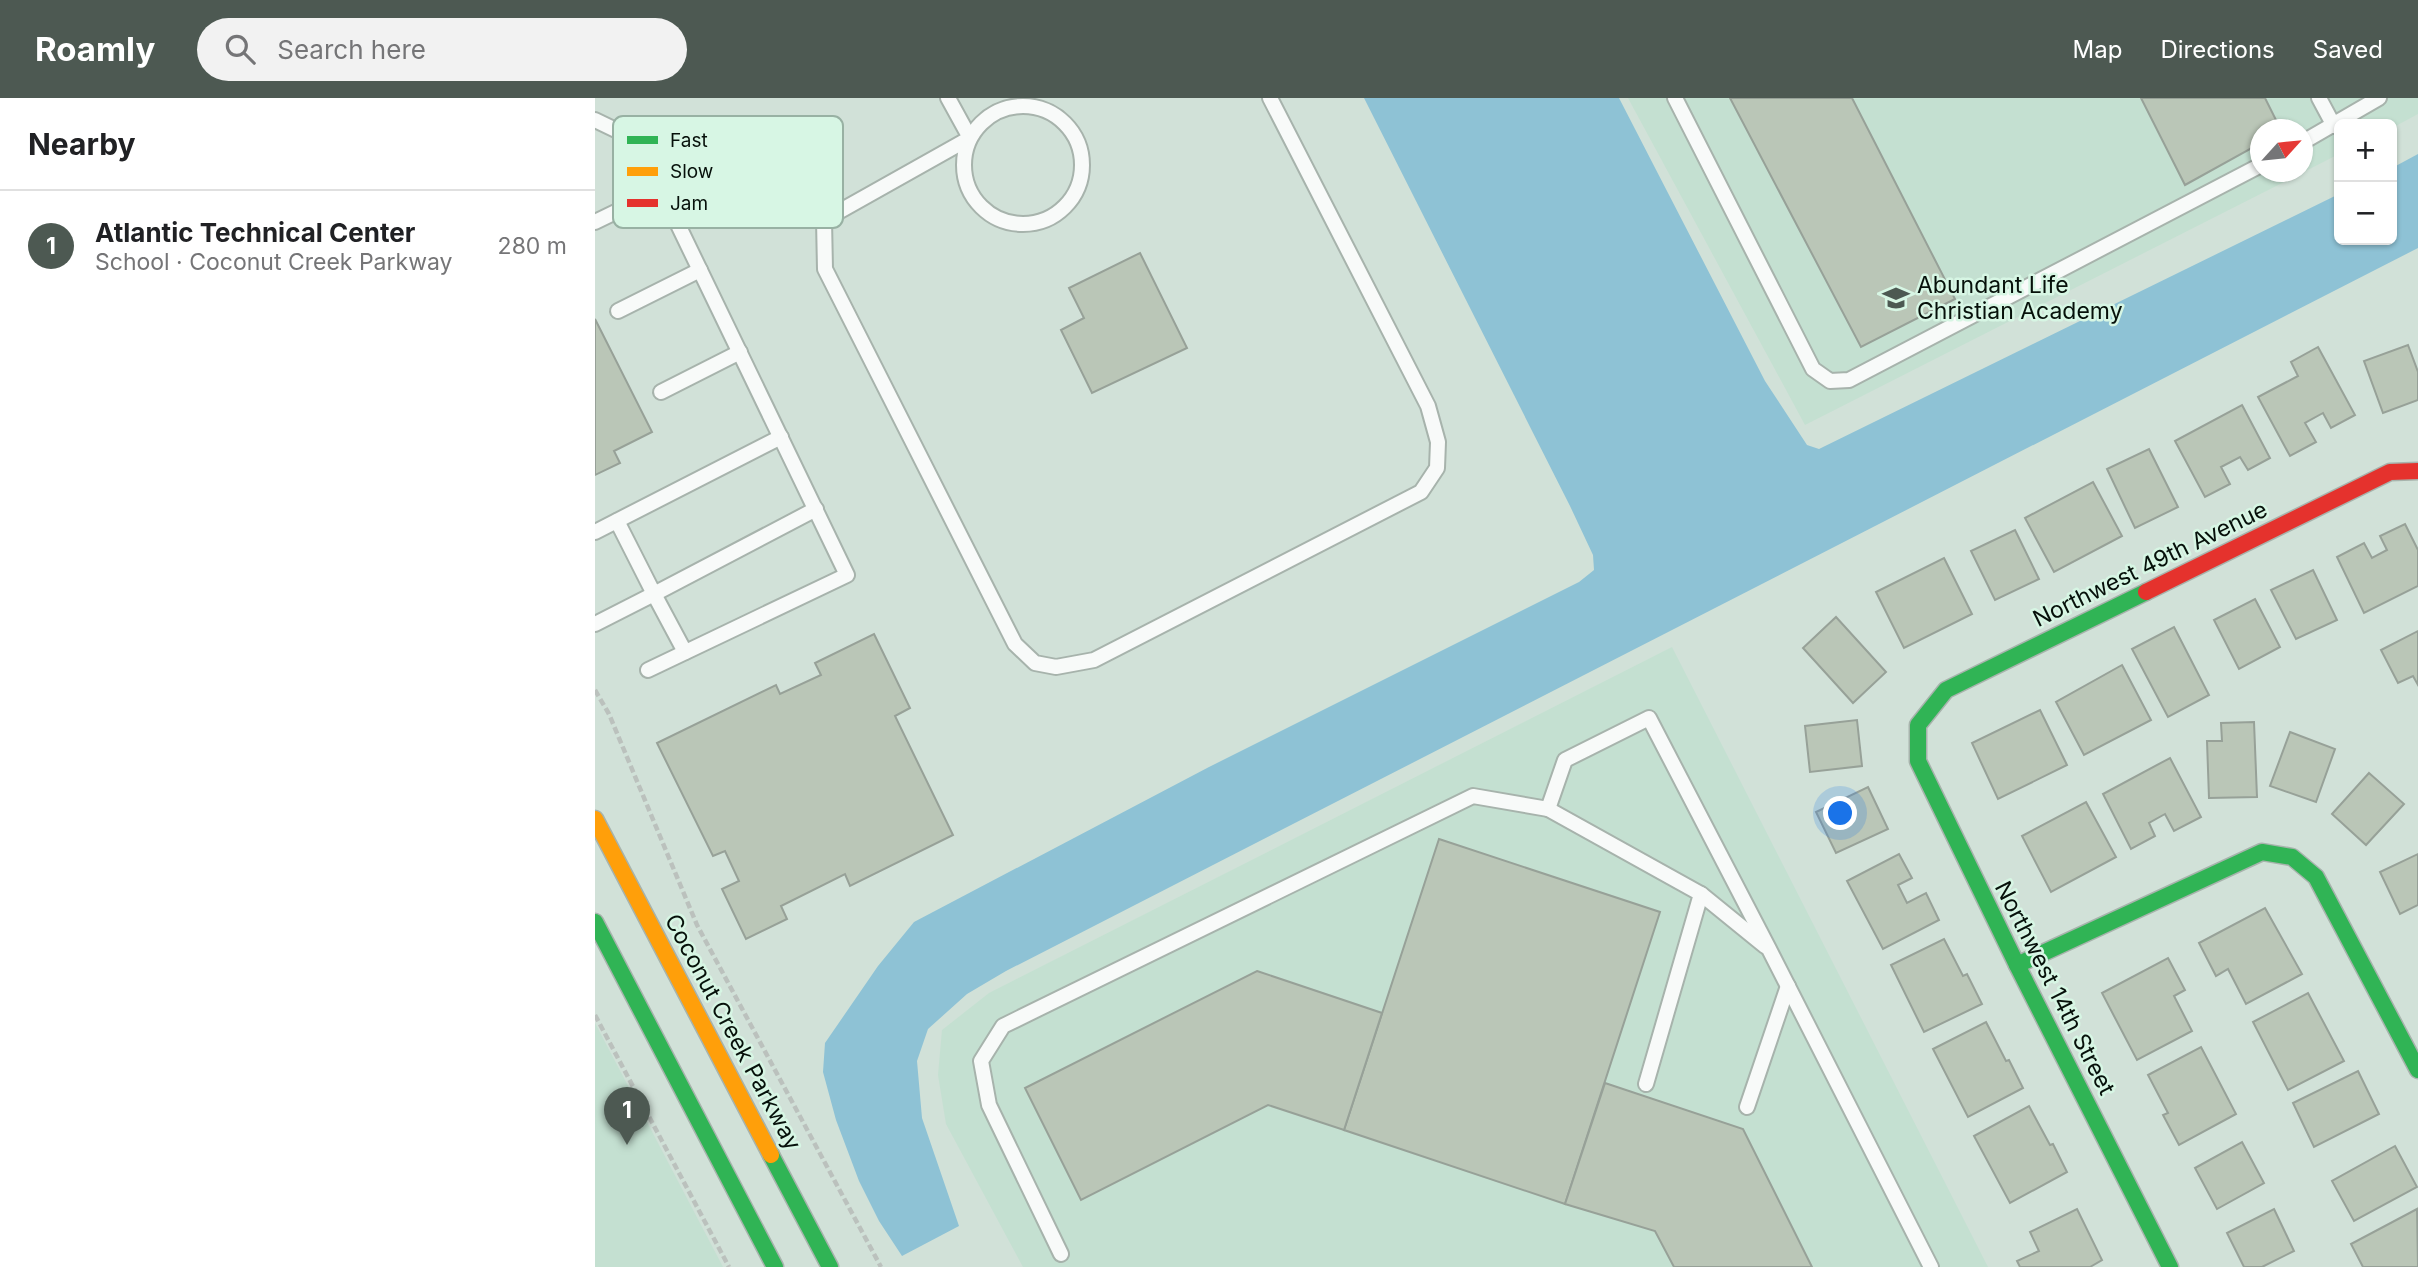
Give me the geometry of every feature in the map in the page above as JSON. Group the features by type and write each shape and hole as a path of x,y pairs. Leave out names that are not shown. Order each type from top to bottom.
{"street":[{"name":"Northwest 49th Avenue","path":"1918,725 1945,690 2390,472 2418,471"},
{"name":"Northwest 14th Street","path":"1918,725 1918,761 2017,965 2171,1267"},
{"name":"Coconut Creek Parkway","path":"595,818 830,1267"},
{"path":"2017,965 2262,852 2292,857 2316,877 2418,1070"},
{"path":"595,922 775,1267"}],"lane":[{"path":"948,98 970,138"},
{"path":"1035,107 1051,98"},
{"path":"824,228 824,269 1015,644 1035,663 1056,667 1094,660 1421,492 1437,468 1438,442 1428,406 1270,98"},
{"path":"1675,98 1813,369 1830,381 1849,380 2250,170"},
{"path":"2313,136 2334,126 2319,98"},
{"path":"2345,119 2379,98"},
{"path":"1035,107 1049,111 1062,120 1072,132 1081,153 1081,177 1076,191 1068,204 1056,215 1042,221 1012,223 997,218 984,210 967,184 964,168 970,138 978,125 1004,108 1035,107"},
{"path":"595,120 613,129"},
{"path":"843,209 970,138"},
{"path":"595,222 613,213"},
{"path":"648,670 847,575 680,228"},
{"path":"618,311 700,270"},
{"path":"661,392 740,352"},
{"path":"595,532 781,437"},
{"path":"595,624 816,509"},
{"path":"617,521 685,652"},
{"path":"1548,809 1565,760 1649,719 1931,1267"},
{"path":"1061,1254 989,1105 981,1061 1003,1026 1473,796 1548,809 1701,894 1769,949"},
{"path":"1646,1084 1701,894"},
{"path":"1747,1107 1788,986"}],"path":[{"path":"595,690 609,714 697,925 881,1267"},
{"path":"595,1015 729,1267"}],"shaded area":[{"name":"Abundant Life Christian Academy","path":"1628,98 2418,98 2418,114 2397,125 2397,119 2334,119 2334,157 2313,167 2313,119 2250,119 2250,182 2284,182 1805,425"},
{"path":"1672,647 1988,1267 1023,1267 946,1124 938,1075 942,1030 989,993"},
{"path":"595,1023 723,1267 595,1267"}],"water":[{"path":"1364,98 1619,98 1765,381 1807,445 1819,449 2334,196 2334,245 2397,245 2397,165 2418,154 2418,248 1006,971 967,994 928,1029 917,1061 922,1118 959,1226 902,1256 879,1221 859,1181 836,1120 823,1072 825,1043 878,966 914,922 1209,767 1579,582 1594,570 1593,555"}],"building":[{"name":"Abundant Life Christian Academy","path":"1730,98 1852,98 1955,299 1861,347"},
{"path":"2141,98 2265,98 2276,119 2250,119 2250,149 2185,185"},
{"path":"1140,253 1187,348 1092,393 1061,330 1084,318 1069,288"},
{"path":"595,319 652,432 614,451 620,463 595,475"},
{"path":"2408,345 2418,372 2418,400 2383,413 2364,361"},
{"path":"2318,347 2355,415 2331,428 2323,413 2305,423 2316,442 2290,456 2258,397 2298,376 2291,362"},
{"path":"2242,405 2270,458 2248,470 2240,457 2221,467 2230,484 2205,497 2175,441"},
{"path":"2149,449 2178,507 2135,528 2107,469"},
{"path":"2093,482 2122,536 2054,572 2025,518"},
{"path":"2405,524 2418,550 2418,586 2364,613 2337,557 2364,543 2372,558 2387,550 2380,536"},
{"path":"2015,530 2039,579 1995,600 1971,551"},
{"path":"1944,558 1972,614 1904,648 1876,592"},
{"path":"2313,570 2337,620 2296,639 2271,590"},
{"path":"2255,599 2280,647 2239,669 2214,620"},
{"path":"1836,617 1886,672 1853,703 1803,648"},
{"path":"2174,627 2209,695 2168,717 2132,649"},
{"path":"2418,631 2418,685 2413,676 2398,683 2381,650"},
{"path":"874,634 910,708 895,716 953,835 850,886 845,874 781,906 787,919 746,939 722,889 739,881 725,851 713,856 657,743 776,685 780,694 821,675 815,663"},
{"path":"2122,665 2151,720 2084,755 2056,702"},
{"path":"2040,710 2067,765 1998,799 1972,743"},
{"path":"1857,720 1862,766 1810,772 1805,726"},
{"path":"2254,722 2257,797 2209,798 2207,741 2222,741 2221,723"},
{"path":"2290,732 2335,749 2316,802 2270,786"},
{"path":"2170,758 2201,817 2174,831 2165,814 2149,823 2155,836 2131,849 2103,794"},
{"path":"2369,773 2404,804 2366,845 2332,814"},
{"path":"1868,787 1888,829 1836,853 1816,812"},
{"path":"2086,802 2116,857 2051,892 2022,836"},
{"path":"1439,839 1660,912 1565,1204 1344,1130"},
{"path":"1899,854 1912,878 1898,885 1907,903 1926,893 1939,920 1883,949 1847,881"},
{"path":"2418,854 2418,905 2400,914 2380,872"},
{"path":"2265,908 2302,974 2246,1004 2228,969 2216,976 2199,943"},
{"path":"1944,939 1963,976 1967,974 1982,1004 1924,1032 1891,965"},
{"path":"2168,958 2185,990 2174,996 2192,1031 2137,1060 2102,993"},
{"path":"1257,971 1382,1013 1344,1130 1268,1105 1081,1200 1025,1088"},
{"path":"2308,993 2344,1061 2288,1090 2253,1022"},
{"path":"1986,1022 2023,1088 1968,1117 1933,1049"},
{"path":"2201,1047 2236,1114 2179,1145 2163,1115 2168,1113 2148,1075"},
{"path":"2358,1071 2379,1114 2314,1147 2293,1103"},
{"path":"1605,1083 1743,1129 1812,1267 1674,1267 1655,1231 1565,1204"},
{"path":"2029,1106 2067,1172 2010,1203 1974,1136"},
{"path":"2242,1142 2264,1183 2217,1209 2195,1168"},
{"path":"2395,1146 2417,1187 2354,1221 2332,1181"},
{"path":"2077,1209 2102,1260 2090,1267 2020,1267 2017,1261 2039,1251 2030,1232"},
{"path":"2274,1209 2294,1251 2262,1267 2244,1267 2227,1233"},
{"path":"2417,1209 2418,1267 2363,1267 2351,1244"}],"traffic: fast":[{"path":"2146,592 1946,690 1918,725 1918,761 2017,965 2170,1267"},
{"path":"2017,965 2262,852 2292,857 2316,877 2418,1070"},
{"path":"595,922 775,1267"},
{"path":"771,1155 830,1267"}],"traffic: slow":[{"path":"595,819 771,1155"}],"traffic: jam":[{"path":"2146,592 2390,472 2418,471"}],"place":[{"name":"Abundant Life Christian Academy","path":"1896,298"},
{"name":"Atlantic Technical Center","path":"627,1145"}]}
